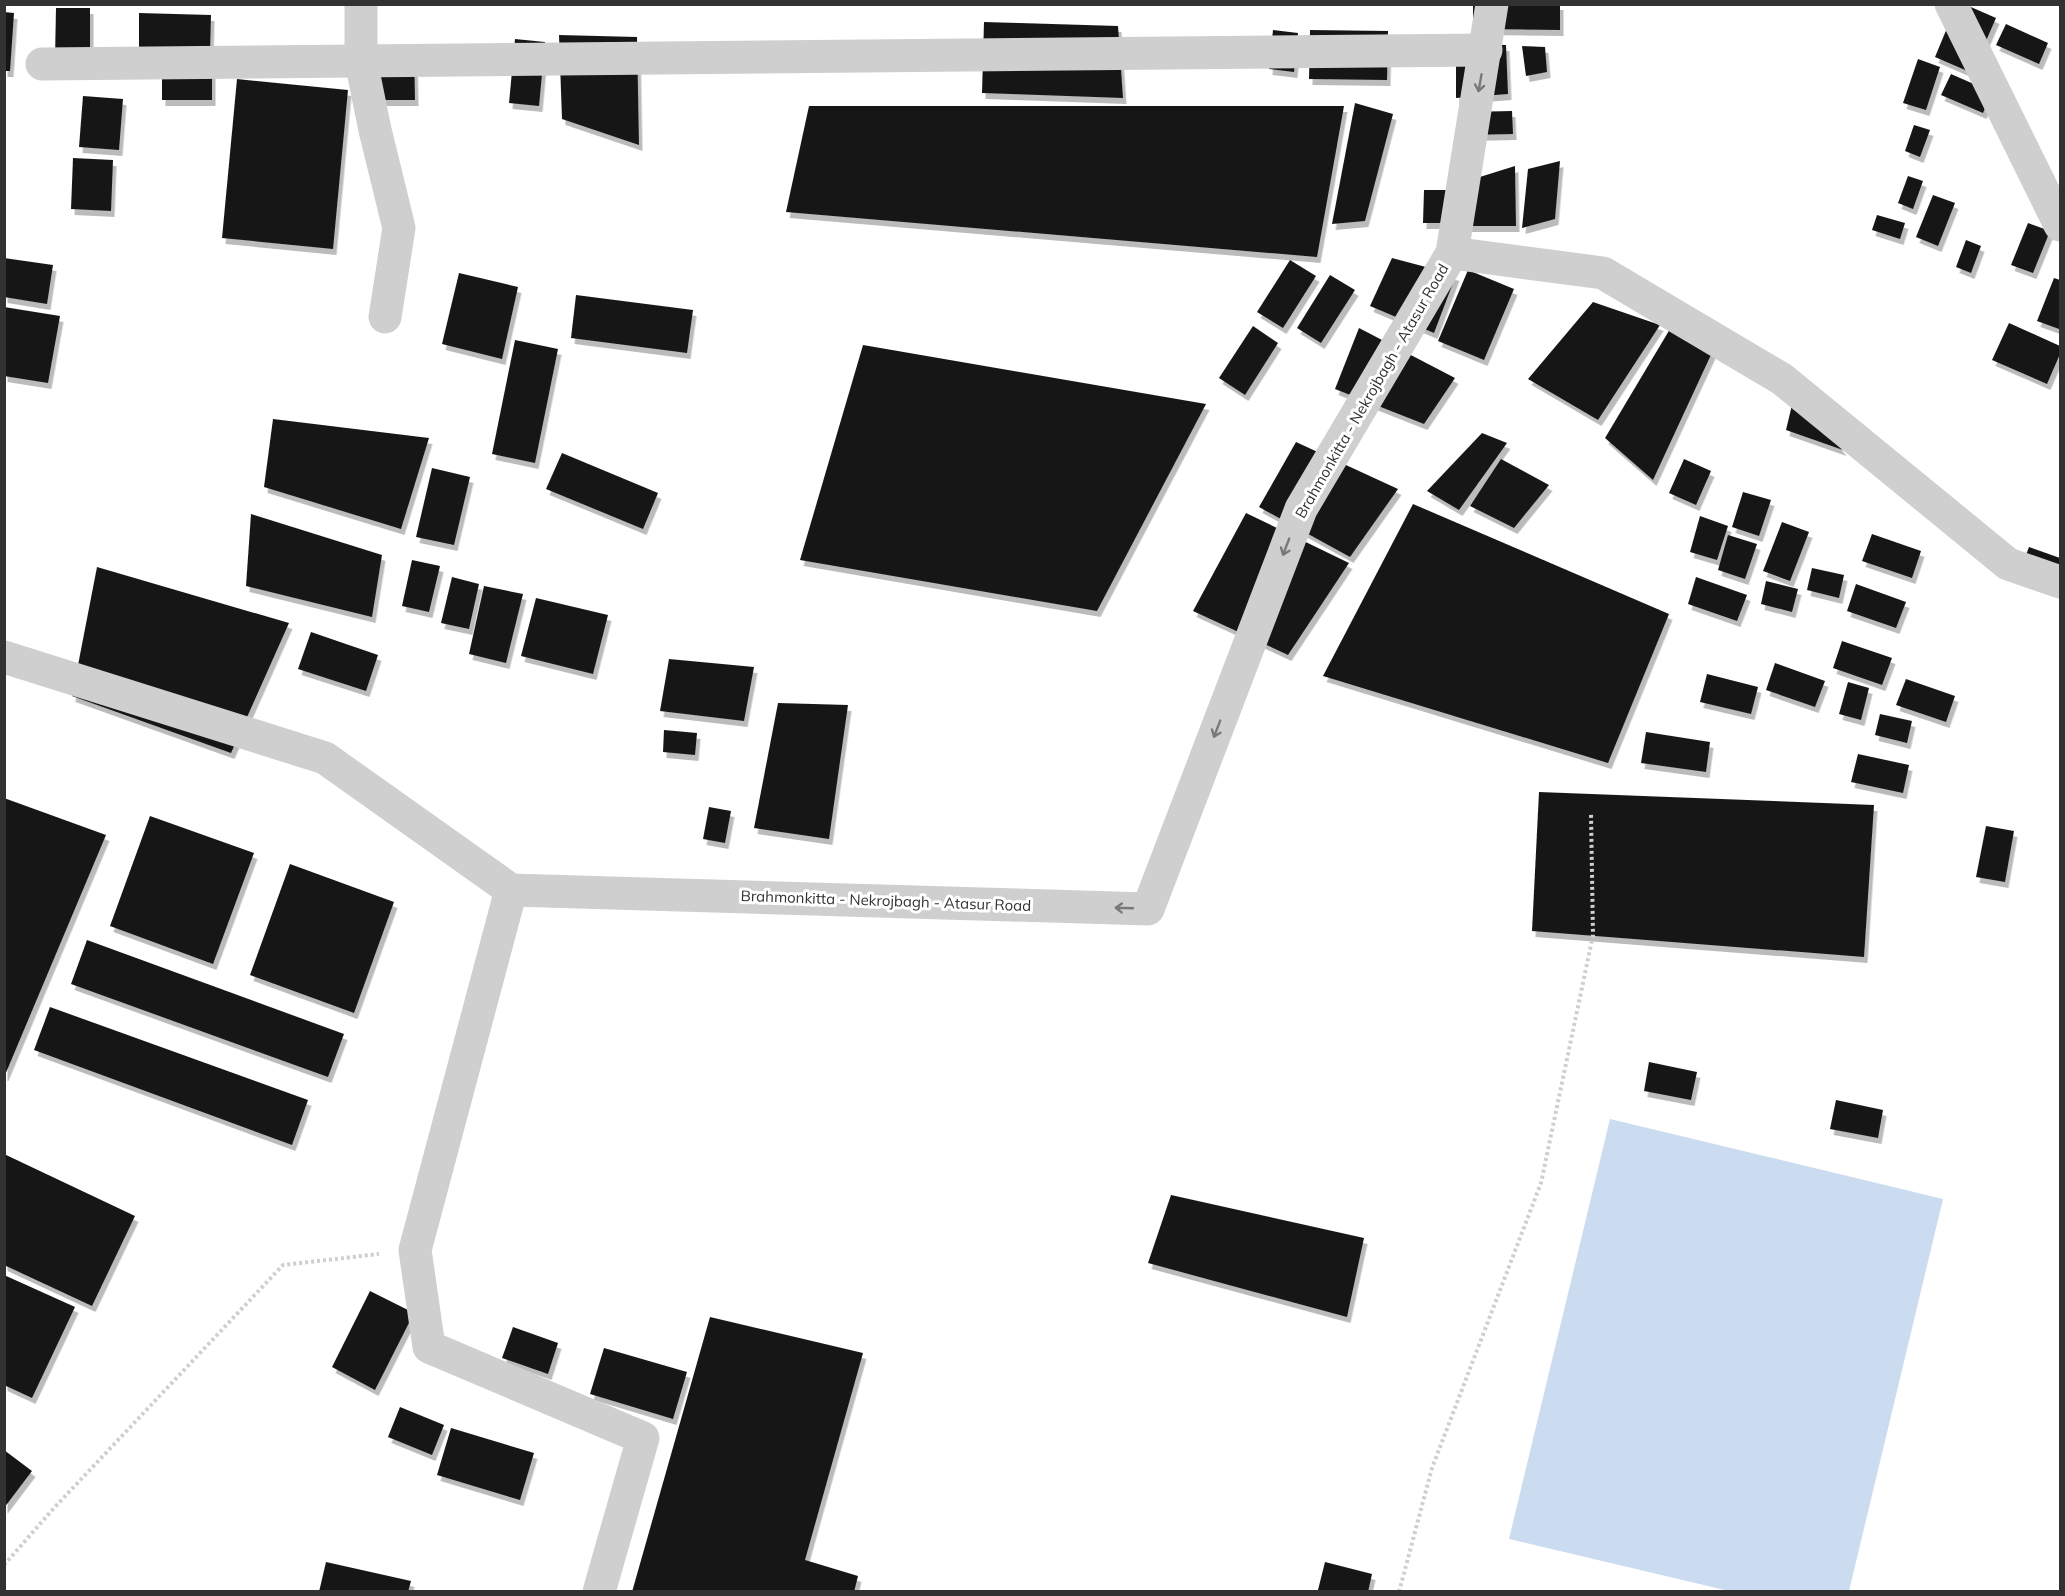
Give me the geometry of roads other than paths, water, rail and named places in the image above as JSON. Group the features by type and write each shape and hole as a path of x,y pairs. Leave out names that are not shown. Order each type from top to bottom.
{"street":[{"path":"361,4 361,61 399,228 385,317"},
{"name":"Brahmonkitta - Nekrojbagh - Atasur Road","path":"511,890 1148,909 1301,508 1452,253 1492,4"},
{"path":"1951,4 2061,225"},
{"path":"42,64 1486,50"},
{"path":"1452,253 1603,273 1782,379 2008,564 2061,582"},
{"path":"4,657 325,758 511,890 415,1250 429,1347 643,1438 599,1592"}],"water":[{"path":"1610,1119 1943,1199 1849,1591 1729,1591 1509,1539"}]}
